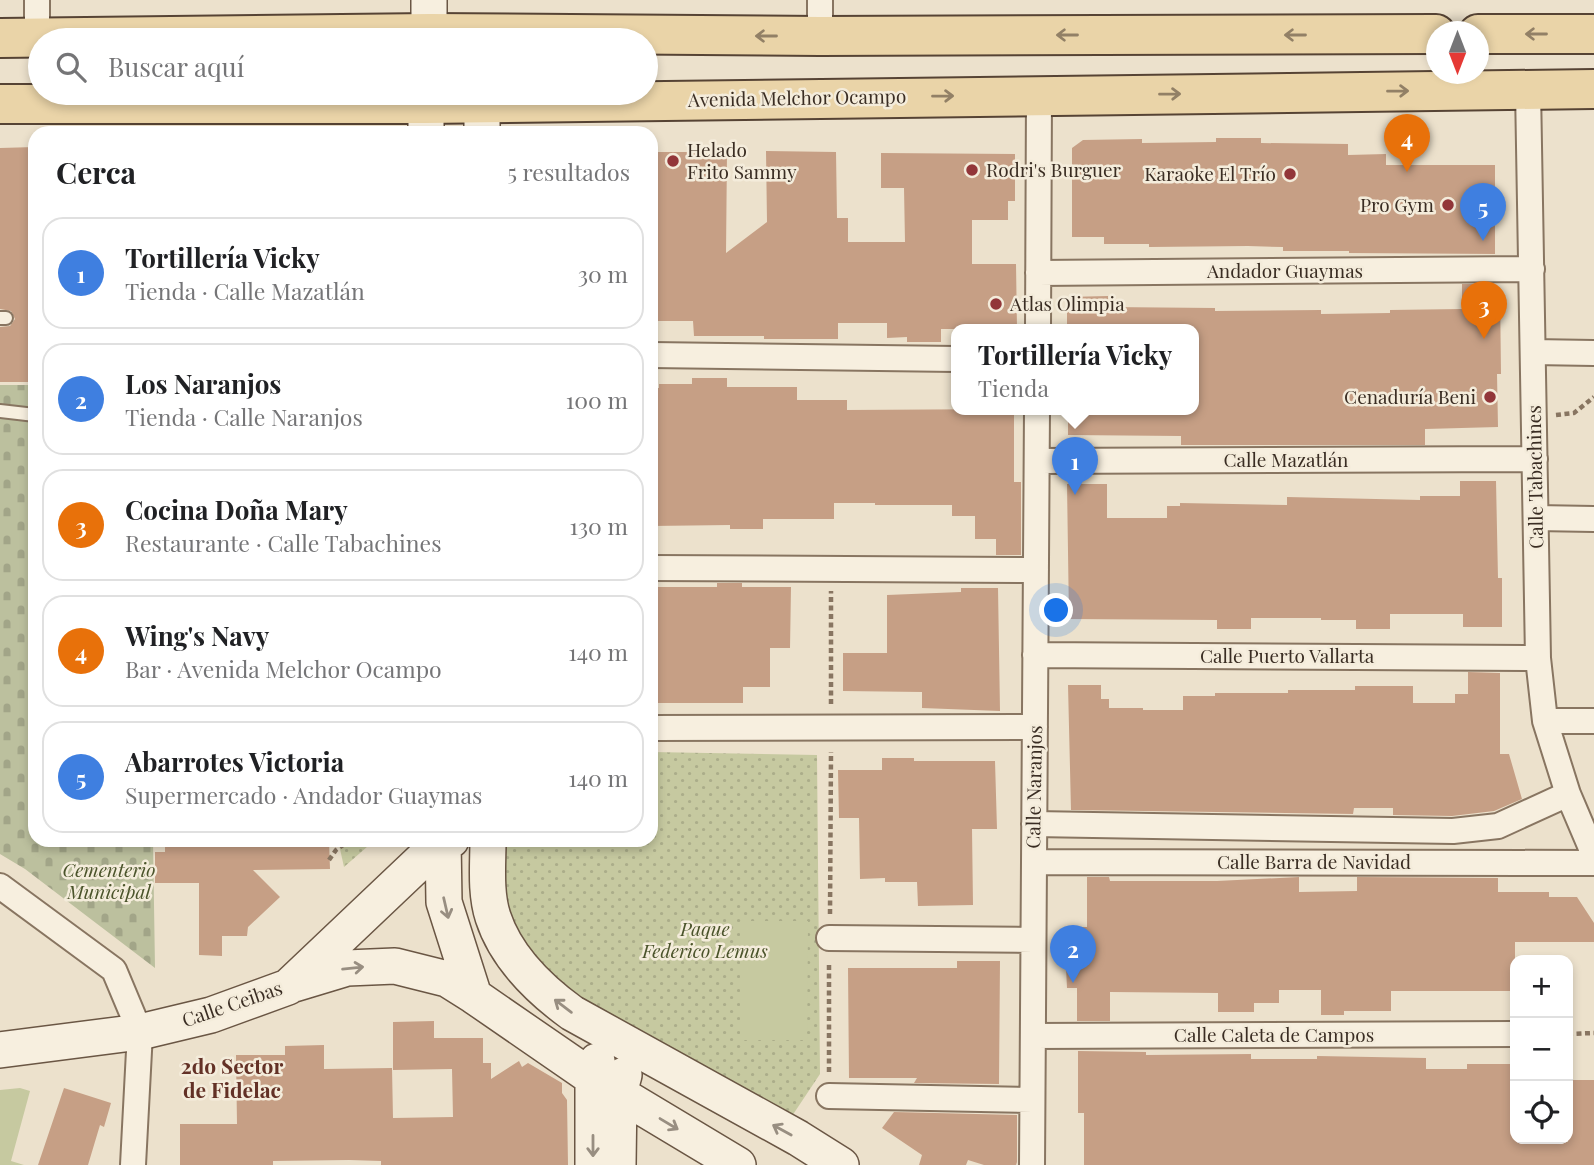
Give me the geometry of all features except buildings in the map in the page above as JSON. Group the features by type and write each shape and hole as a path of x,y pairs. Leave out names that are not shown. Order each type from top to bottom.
{"main road":[{"path":"642,28 820,18 1334,35 1426,34"},
{"path":"375,28 430,25"},
{"path":"1489,34 1594,34"},
{"path":"1334,35 1335,91"},
{"path":"0,37 28,37"},
{"name":"Avenida Melchor Ocampo","path":"658,105 1039,95 1594,89"},
{"name":"Avenida Melchor Ocampo","path":"0,104 28,103"},
{"name":"Avenida Melchor Ocampo","path":"328,105 426,110 641,105"}],"street":[{"path":"37,0 37,28"},
{"name":"Calle Tabachines","path":"1528,89 1538,658 1545,721 1568,794 1594,855"},
{"path":"1038,324 1039,95"},
{"name":"Andador Guaymas","path":"1038,273 1532,269"},
{"path":"1533,352 1594,353"},
{"path":"658,355 951,359"},
{"name":"Calle Naranjos","path":"1032,1165 1037,415"},
{"name":"Calle Mazatlán","path":"1037,461 1535,459"},
{"path":"1536,518 1594,519"},
{"path":"658,568 1036,570"},
{"name":"Calle Puerto Vallarta","path":"1035,655 1538,658"},
{"path":"1545,721 1594,721"},
{"path":"658,728 1035,727"},
{"name":"Calle Barra de Navidad","path":"1034,824 1453,831 1498,825 1568,794"},
{"name":"Calle Ceibas","path":"0,1050 140,1032 211,1015 288,986 436,847"},
{"path":"443,847 444,902 474,996"},
{"path":"488,847 488,882 493,916 512,955 544,993 572,1013 798,1138 841,1165"},
{"name":"Calle Barra de Navidad","path":"1034,862 1594,863"},
{"path":"0,886 114,970 140,1032 133,1165"},
{"path":"830,938 1033,940"},
{"path":"288,986 347,968 395,966 447,979 606,1086 738,1165"},
{"name":"Calle Caleta de Campos","path":"1033,1036 1510,1034"},
{"path":"593,1165 606,1086 618,1039"},
{"path":"606,1086 618,1165"},
{"path":"829,1097 1032,1100"}],"lane":[{"path":"0,411 28,414"}],"path":[{"path":"1534,416 1574,414 1594,397"},
{"path":"829,1097 832,569"},
{"path":"330,860 340,847"},
{"path":"1573,1034 1594,1033"}],"green space":[{"name":"Cementerio Municipal","path":"0,385 28,385 28,847 153,847 155,968 25,869 0,854"},
{"name":"Paque Federico Lemus","path":"658,752 817,755 820,1074 790,1119 562,988 528,953 506,919 497,847 658,847"},
{"path":"340,847 367,847 344,867"},
{"path":"740,921 808,921 807,1040 740,1040"},
{"path":"20,1088 30,1091 11,1161 24,1165 0,1165 0,1090"}],"place":[{"name":"Helado Frito Sammy","path":"673,161"},
{"name":"Rodri's Burguer","path":"972,170"},
{"name":"Wing's Navy","path":"1407,172"},
{"name":"Karaoke El Trío","path":"1290,174"},
{"name":"Pro Gym","path":"1448,205"},
{"name":"Abarrotes Victoria","path":"1483,241"},
{"name":"Atlas Olimpia","path":"996,304"},
{"name":"Cocina Doña Mary","path":"1484,339"},
{"name":"Cenaduría Beni","path":"1490,397"},
{"name":"Tortillería Vicky","path":"1075,495"},
{"name":"Los Naranjos","path":"1073,983"}],"district":[{"name":"2do Sector de Fidelac","path":"232,1079"}]}
